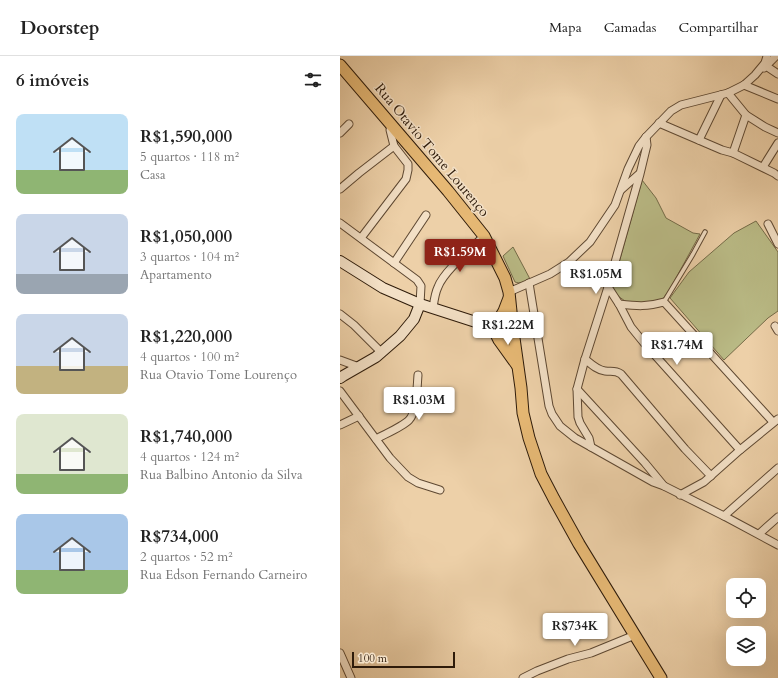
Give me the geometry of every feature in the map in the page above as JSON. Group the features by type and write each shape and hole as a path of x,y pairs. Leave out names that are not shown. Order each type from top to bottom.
{"main road":[{"name":"Rua Otavio Tome Lourenço","path":"340,65 448,191 484,236 505,278 509,294 519,368 523,413 529,438 541,474 579,544 661,678"},
{"path":"509,294 504,311 491,328 519,368"}],"street":[{"path":"509,294 550,274 569,262 590,242 615,205 628,169 639,146 671,111 682,105 724,94 744,85 766,62 776,56"},
{"path":"766,62 778,74"},
{"path":"744,85 778,99"},
{"path":"724,94 746,115 778,133"},
{"path":"699,140 724,94"},
{"path":"733,152 746,115"},
{"path":"659,123 722,150 733,152 764,167 778,176"},
{"path":"340,133 349,124"},
{"path":"361,238 406,179 408,164 394,146 390,130 391,125"},
{"path":"591,447 589,438 578,417 577,389 640,174 647,145 646,137"},
{"path":"764,167 778,143"},
{"path":"340,189 394,146"},
{"path":"620,191 640,174"},
{"path":"394,263 426,214"},
{"path":"340,223 420,282 422,290 420,304 414,319 400,336 382,353 359,367 341,374"},
{"path":"768,224 778,244"},
{"path":"433,308 438,286 443,277 484,236"},
{"path":"340,261 382,288 420,304 491,328 503,335 510,335 513,331"},
{"path":"529,283 549,406 552,414 560,426 575,438 653,482 724,516 778,545"},
{"path":"608,287 631,327 740,450"},
{"path":"619,304 652,306 664,302 776,421 740,450 712,476 680,495"},
{"path":"340,314 354,325 382,353"},
{"path":"340,360 359,367"},
{"path":"585,360 598,370 616,371 621,374 685,449 712,476"},
{"path":"376,439 409,420 412,415 416,399 418,375"},
{"path":"577,389 645,463 664,486"},
{"path":"340,391 390,458 408,477 418,483 440,490"},
{"path":"340,425 359,416"},
{"path":"724,516 778,468"},
{"path":"759,534 778,517"},
{"path":"523,678 568,659 591,653 635,635"},
{"path":"340,653 351,678"}],"lane":[{"path":"664,302 705,232"}],"green space":[{"path":"642,180 656,198 666,218 693,233 700,234 670,289 662,300 632,304 618,296 613,290 613,284"},
{"path":"756,221 778,252 778,311 768,318 724,360 670,298 689,272 734,233"},
{"path":"513,247 530,279 519,283 515,282 503,256"}]}
